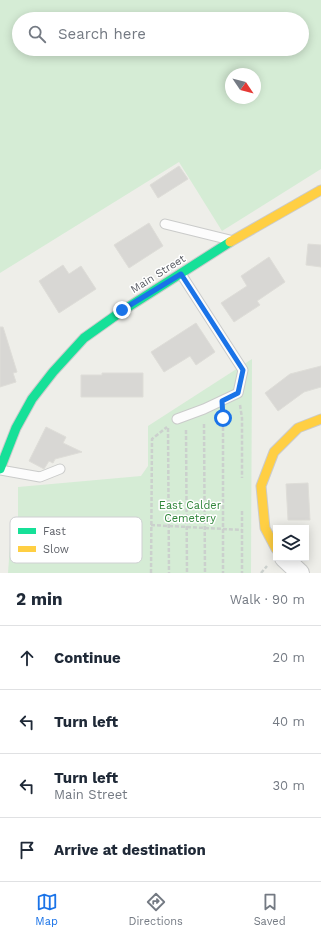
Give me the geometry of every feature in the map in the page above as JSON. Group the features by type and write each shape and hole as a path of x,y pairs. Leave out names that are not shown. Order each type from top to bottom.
{"main road":[{"name":"Main Street","path":"0,469 16,428 32,399 53,372 84,338 122,310 232,241 321,190"},
{"path":"273,543 265,528 261,486 274,452 298,428 321,419"},
{"path":"5,424 16,428"}],"street":[{"path":"287,561 300,573"}],"lane":[{"path":"165,224 232,241"},
{"path":"181,274 243,370 238,393 204,409 182,417"},
{"path":"0,469 40,477 60,469"}],"path":[{"path":"222,401 223,573"},
{"path":"204,409 205,573"},
{"path":"151,573 152,439 182,417"},
{"path":"182,417 187,527 187,573"},
{"path":"168,427 169,573"},
{"path":"151,526 242,530"}],"green space":[{"path":"0,0 321,0 321,169 222,231 179,162 0,273"},
{"name":"East Calder Cemetery","path":"252,359 251,573 8,573 10,545 10,563 142,563 142,517 18,517 18,487 141,476 148,466 148,426"}],"building":[{"path":"179,166 188,179 158,198 150,185"},
{"path":"149,223 163,246 129,268 114,245"},
{"path":"308,244 321,245 321,267 306,265"},
{"path":"269,257 285,282 257,301 260,305 234,322 221,303 247,286 241,276"},
{"path":"63,265 69,274 81,266 96,289 59,313 39,281"},
{"path":"196,323 215,352 196,365 190,356 164,372 151,352"},
{"path":"0,327 3,327 17,372 13,373 16,382 0,387"},
{"path":"321,366 321,387 304,392 278,411 265,393 290,374"},
{"path":"102,373 143,373 143,397 81,397 81,375 102,375"},
{"path":"46,427 66,437 63,443 82,452 55,459 53,463 49,461 44,469 29,461"},
{"path":"308,483 310,520 288,520 286,484"}],"traffic: fast":[{"path":"0,469 16,428 32,399 53,372 84,338 122,311 230,242"}],"traffic: slow":[{"path":"230,242 321,190"},
{"path":"273,543 265,528 261,486 274,452 298,428 321,419"}],"route":[{"path":"122,310 181,274 243,370 238,393 222,401 223,418"}]}
